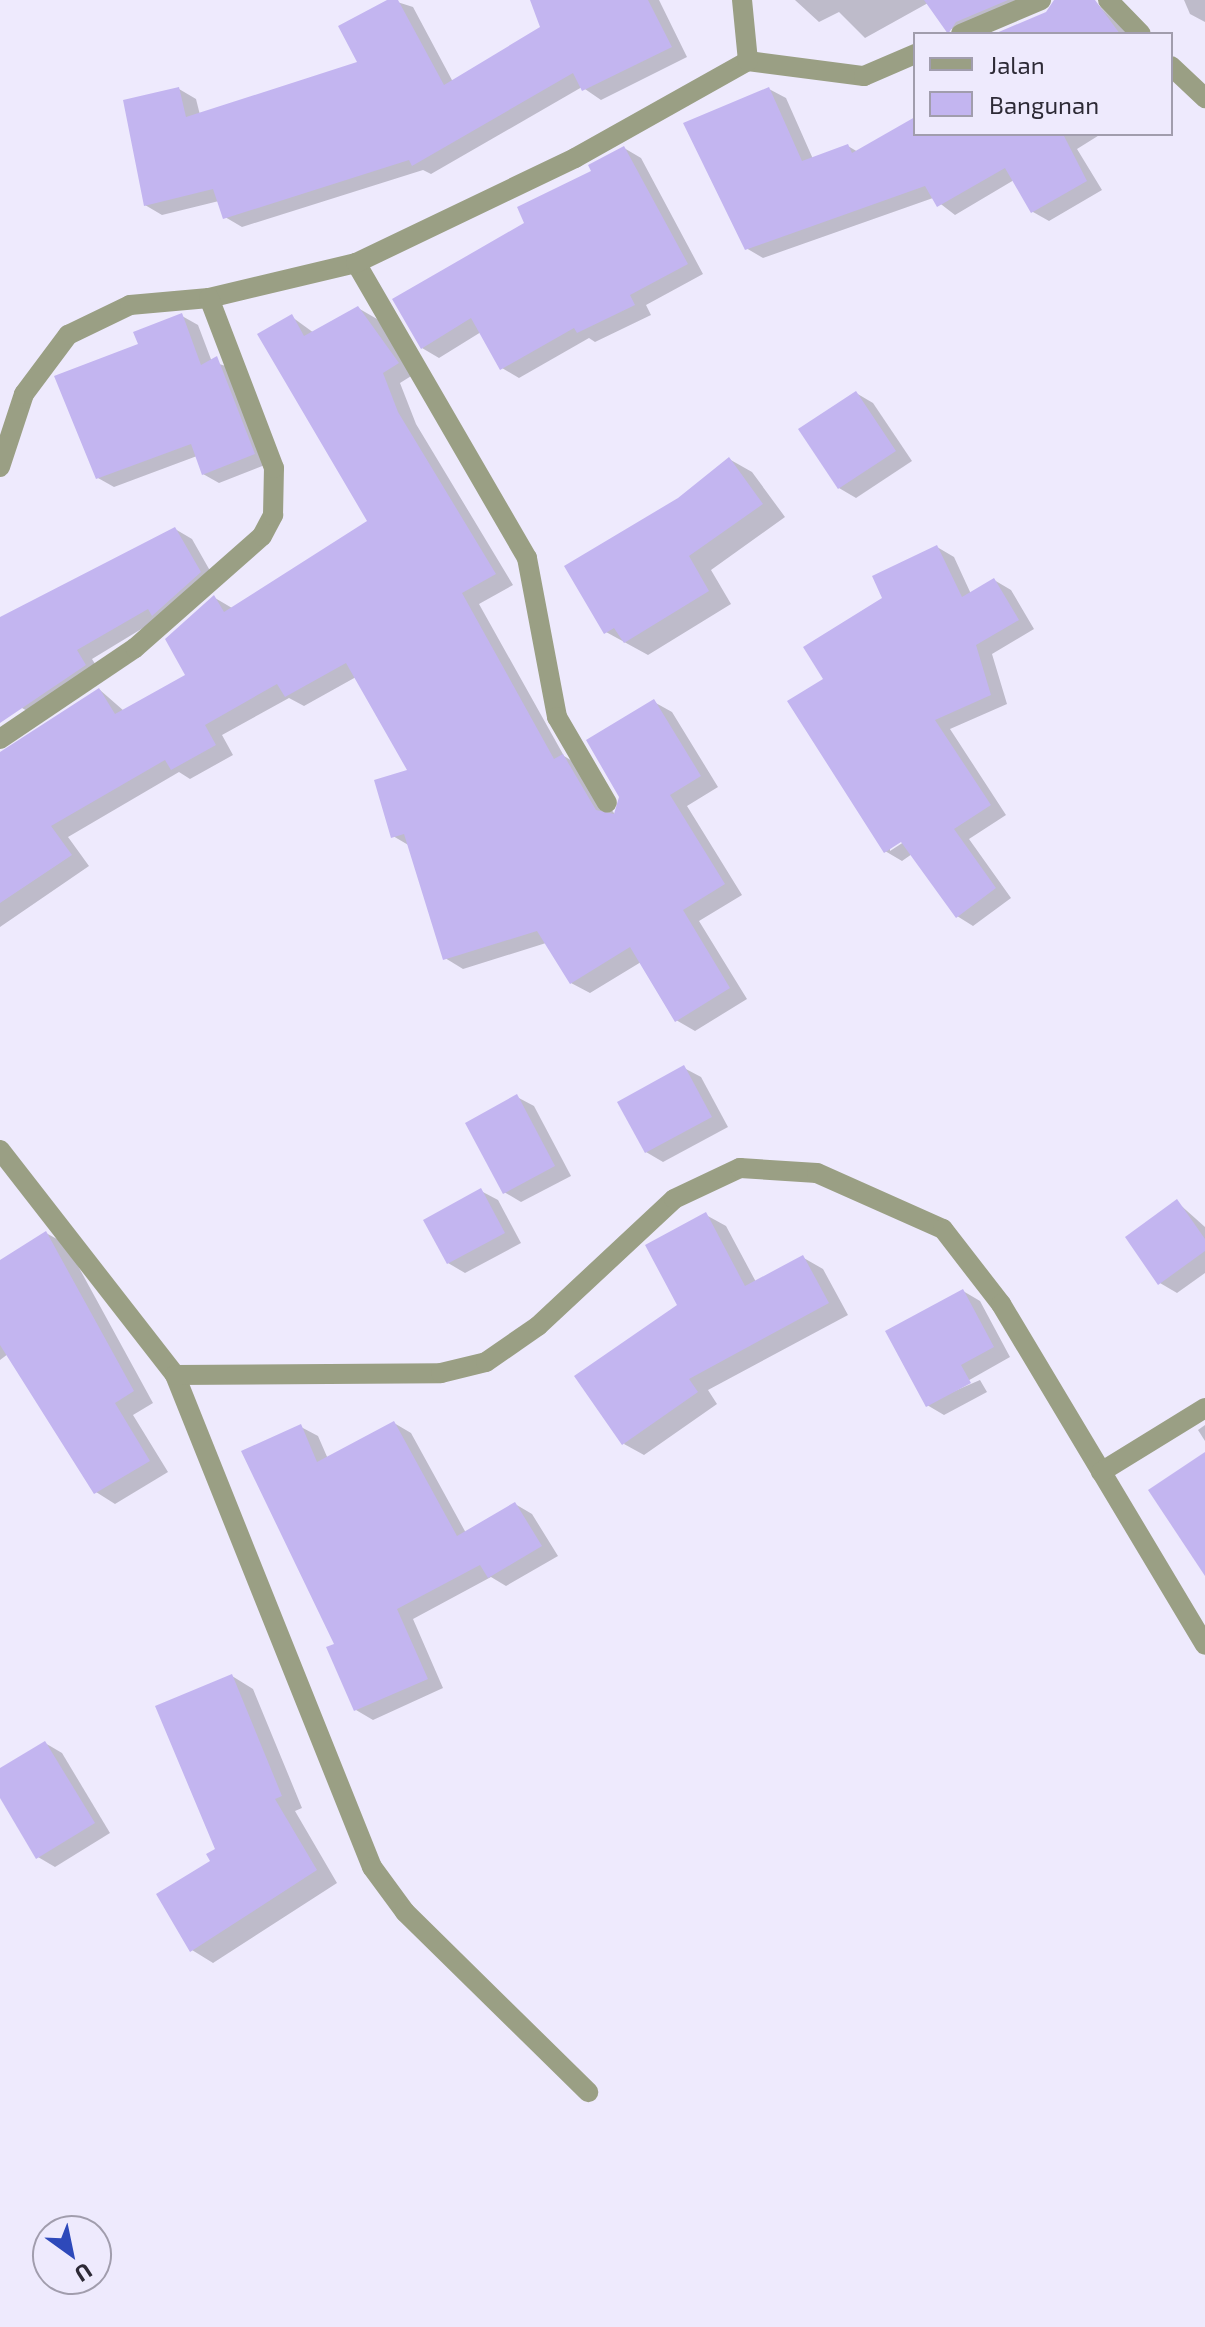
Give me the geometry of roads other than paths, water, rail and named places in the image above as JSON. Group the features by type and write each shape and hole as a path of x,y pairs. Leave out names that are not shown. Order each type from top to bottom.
{"street":[{"path":"742,0 748,61"},
{"path":"966,32 1041,0"},
{"path":"1108,0 1139,32"},
{"path":"0,467 24,394 68,335 130,305 209,298 356,263 589,150 748,61 864,76 913,55"},
{"path":"1173,68 1205,98"},
{"path":"356,263 527,558 557,717 607,803"},
{"path":"0,739 135,648 262,536 273,515 274,468 209,298"},
{"path":"0,1150 175,1375 372,1867 405,1912 588,2092"},
{"path":"175,1375 441,1373 486,1362 538,1326 674,1199 740,1168 817,1173 943,1229 1001,1304 1205,1645"},
{"path":"1101,1472 1205,1408"}]}
